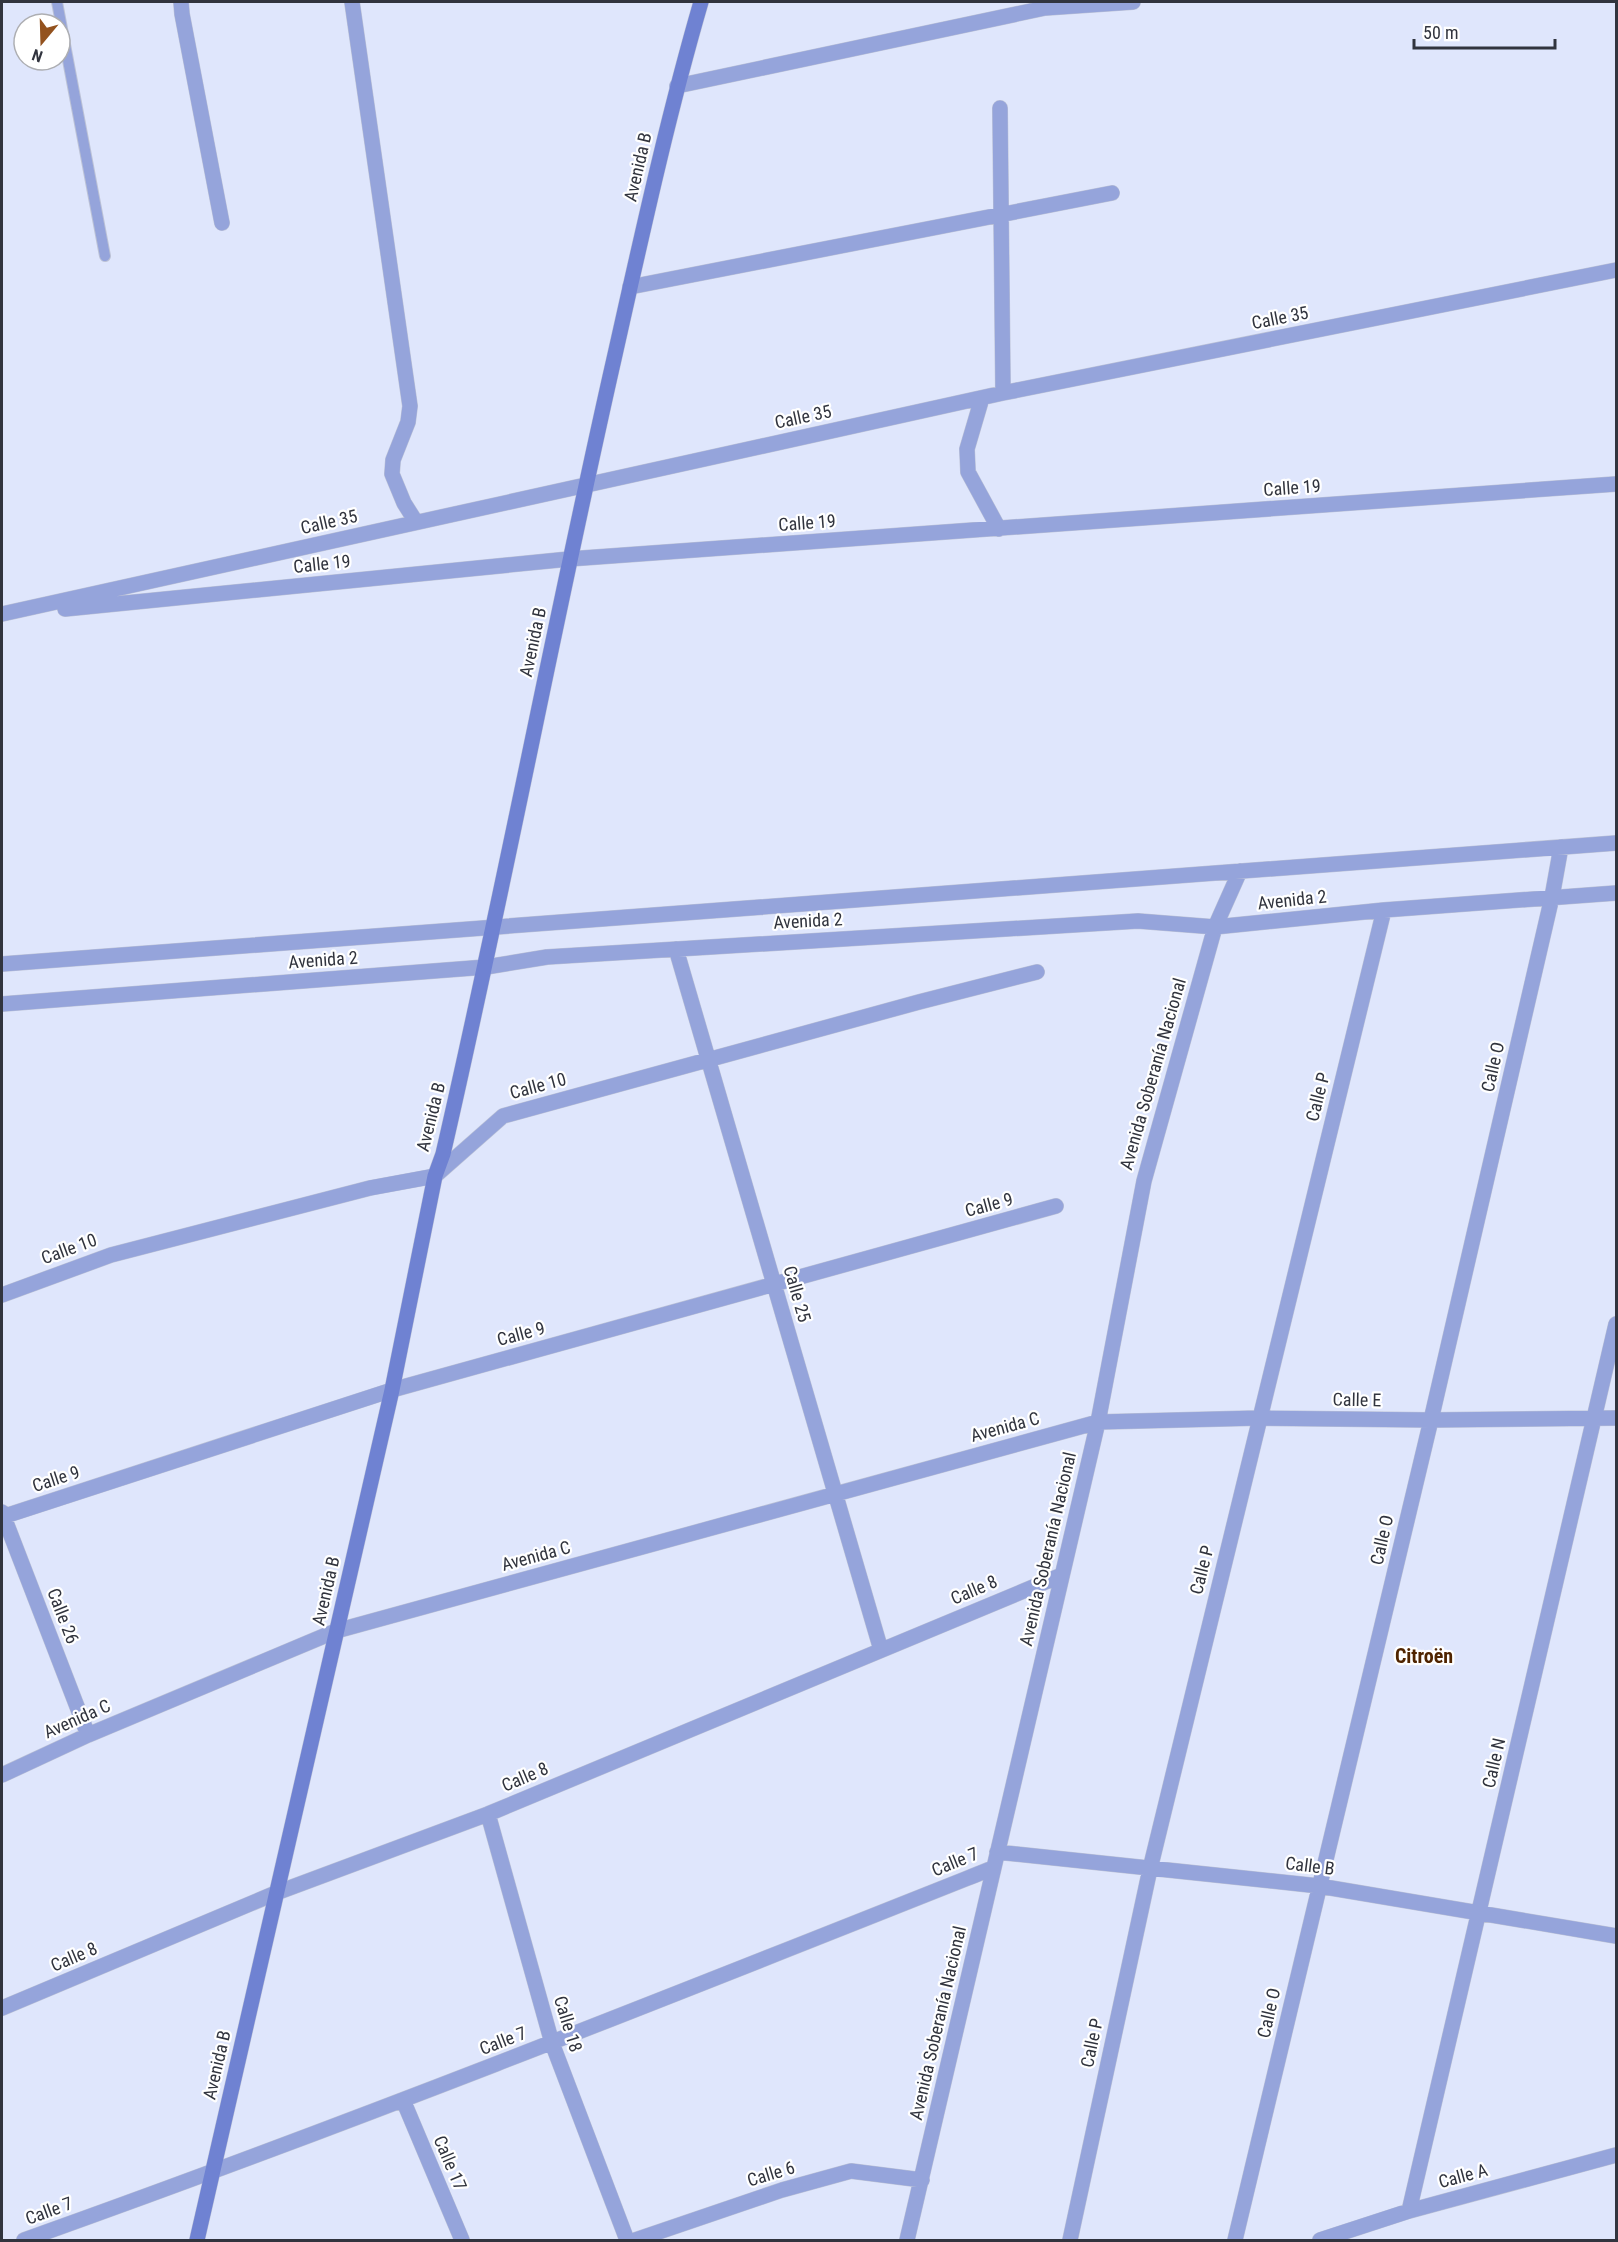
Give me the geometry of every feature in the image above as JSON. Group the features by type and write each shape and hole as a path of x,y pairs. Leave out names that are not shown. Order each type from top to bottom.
{"street":[{"path":"181,2 222,223"},
{"path":"352,2 410,406 408,422 393,460 392,474 404,503 416,522"},
{"name":"Avenida B","path":"197,2241 392,1390 435,1176 443,1154 486,967 585,485 677,86 701,2"},
{"path":"677,86 1045,8 1133,2"},
{"path":"1000,108 1003,393"},
{"path":"630,287 1112,193"},
{"name":"Calle 35","path":"2,614 1003,393 1617,270"},
{"path":"982,398 967,449 968,472 999,529"},
{"name":"Calle 19","path":"2,614 569,560 1617,484"},
{"name":"Avenida 2","path":"2,964 1617,843"},
{"name":"Calle O","path":"1235,2241 1431,1420 1552,897 1561,847"},
{"name":"Avenida Soberanía Nacional","path":"907,2241 1098,1422 1144,1181 1215,927 1240,871"},
{"name":"Avenida 2","path":"2,1004 486,967 547,957 1137,921 1215,927 1384,910 1617,892"},
{"name":"Calle P","path":"1070,2241 1150,1869 1384,910"},
{"name":"Calle 25","path":"676,949 881,1650"},
{"name":"Calle 10","path":"2,1295 111,1255 370,1188 435,1176 503,1116 1037,972"},
{"name":"Calle 9","path":"2,1515 392,1390 1056,1206"},
{"name":"Calle N","path":"1409,2211 1617,1324"},
{"name":"Calle E","path":"1098,1422 1259,1418 1431,1420 1617,1418"},
{"name":"Avenida C","path":"2,1775 88,1735 336,1630 1098,1422"},
{"name":"Calle 26","path":"2,1515 88,1735"},
{"name":"Calle 8","path":"2,2008 276,1893 488,1814 1062,1575"},
{"name":"Calle 18","path":"488,1814 552,2043 627,2241"},
{"name":"Calle B","path":"997,1852 1319,1886 1617,1936"},
{"name":"Calle 7","path":"24,2241 212,2173 552,2043 993,1868"},
{"name":"Calle 17","path":"403,2100 462,2241"},
{"name":"Calle A","path":"1320,2241 1409,2211 1617,2155"},
{"name":"Calle 6","path":"635,2241 782,2190 851,2171 922,2180"}],"lane":[{"path":"57,2 105,256"}],"district":[{"name":"Citroën","path":"1424,1656"}]}
